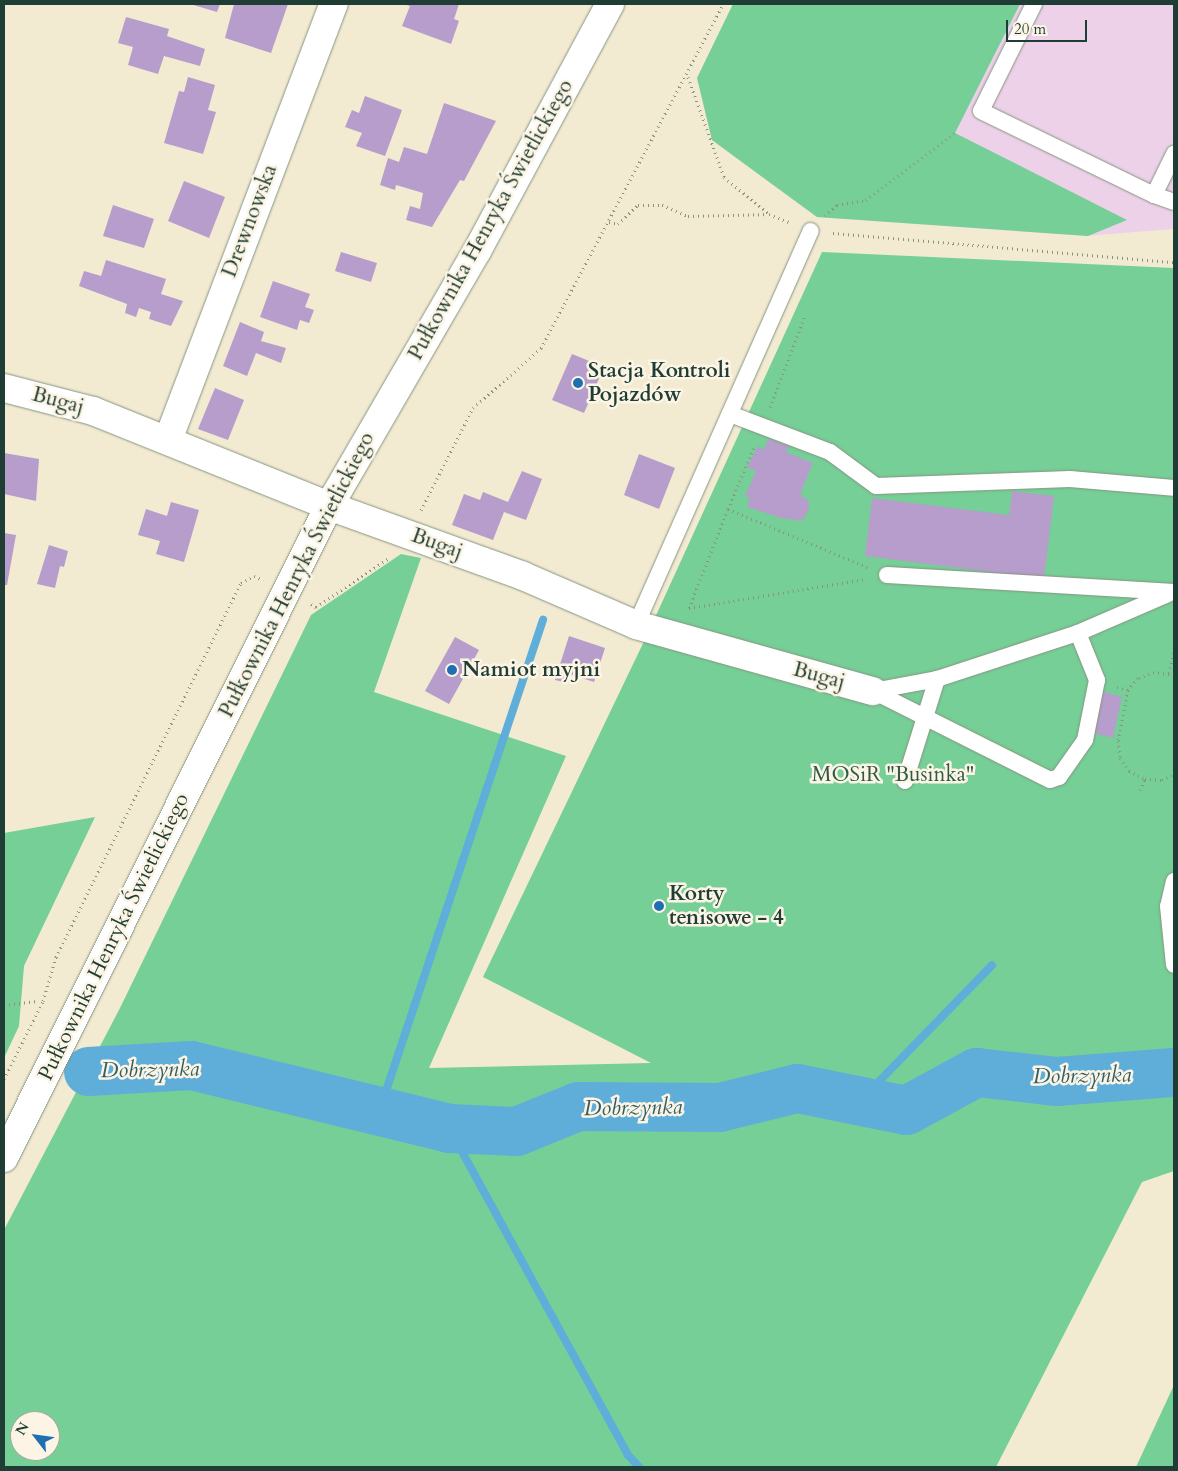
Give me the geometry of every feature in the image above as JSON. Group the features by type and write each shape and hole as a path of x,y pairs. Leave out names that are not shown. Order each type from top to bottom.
{"street":[{"name":"Drewnowska","path":"168,440 334,4"},
{"name":"Pułkownika Henryka Świetlickiego","path":"4,1158 329,506 477,251 610,4"},
{"name":"Bugaj","path":"4,388 93,411 329,506 523,576 636,625 873,691"}],"lane":[{"path":"1034,4 981,111 1154,196 1174,202"},
{"path":"1154,196 1174,154"},
{"path":"636,625 811,231"},
{"path":"730,414 830,452 876,486 1070,479 1174,488"},
{"path":"887,575 1173,592"},
{"path":"873,691 937,679 1078,633 1173,592"},
{"path":"873,691 1050,780 1059,777 1085,740 1097,680 1078,633"},
{"path":"905,781 937,679"},
{"path":"1174,881 1168,906 1174,965"}],"path":[{"path":"316,607 397,553 473,408 541,348 688,76 723,4"},
{"path":"688,76 724,177 769,214 811,231 1174,262"},
{"path":"811,231 836,205 866,200 955,133"},
{"path":"609,222 618,224 638,205 662,206 688,216 769,214"},
{"path":"728,509 887,575 774,594 689,608 728,509"},
{"path":"4,1079 43,1001 56,957 241,583 248,578"},
{"path":"1169,672 1174,651"},
{"path":"1174,675 1169,672 1154,672 1138,678 1128,690 1118,741 1120,758 1129,771 1145,779 1162,780 1174,774"},
{"path":"1140,790 1145,779"},
{"path":"4,1005 39,1000"}],"shaded area":[{"path":"733,4 1174,4 1174,229 1085,236 817,217 712,140 697,78"}],"green space":[{"path":"733,4 1020,4 955,133 1127,220 1088,236 817,217 712,140 697,78"},
{"name":"MOSiR \"Businka\"","path":"822,252 1174,268 1174,1171 1142,1182 996,1467 4,1467 4,1230 120,1008 311,615 401,554 421,558 374,692 566,756 429,1068 651,1063 483,977 648,633"},
{"path":"95,817 24,966 19,1026 4,1058 4,833"},
{"path":"1174,1385 1174,1467 1136,1467"}],"building":[{"path":"190,4 220,4 217,12"},
{"path":"234,4 288,4 271,53 225,38"},
{"path":"403,4 459,4 454,19 459,21 451,44 402,26 410,6"},
{"path":"126,17 169,29 167,36 205,49 200,66 164,56 158,74 128,65 133,47 118,43"},
{"path":"188,77 215,85 208,110 216,112 203,154 164,143 179,91 184,92"},
{"path":"365,96 402,110 385,156 356,146 362,133 345,127 352,110 359,113"},
{"path":"444,103 496,121 464,181 460,180 432,227 406,220 410,206 420,209 423,193 396,185 395,190 380,185 388,158 399,162 404,147 427,154"},
{"path":"184,181 225,197 209,238 168,221"},
{"path":"113,205 154,219 144,248 103,236"},
{"path":"341,252 377,263 371,282 335,271"},
{"path":"106,260 166,279 161,294 183,301 171,326 149,319 151,312 139,308 136,317 125,313 127,304 79,286 84,271 101,276"},
{"path":"273,281 310,294 305,307 314,310 309,323 300,320 297,330 260,317"},
{"path":"240,322 264,332 261,341 286,348 281,363 256,353 247,376 223,366"},
{"name":"Stacja Kontroli Pojazdów","path":"572,354 604,367 584,413 552,400"},
{"path":"215,388 244,400 228,440 198,429"},
{"path":"768,439 789,446 786,452 813,463 802,489 801,496 808,500 809,509 802,521 781,518 747,507 750,498 745,496 756,471 747,467 758,446 764,450"},
{"path":"4,453 39,459 36,501 4,494"},
{"path":"639,454 675,468 659,509 624,495"},
{"path":"522,471 542,479 526,520 504,512 493,540 452,525 464,494 480,500 483,492 508,502"},
{"path":"1012,491 1054,496 1044,579 865,556 872,498 1009,515"},
{"path":"171,502 199,510 184,562 156,554 160,541 138,535 146,509 167,516"},
{"path":"4,533 16,535 7,585 4,585"},
{"path":"49,545 68,551 64,567 60,566 55,588 37,584"},
{"path":"569,636 605,648 594,682 567,673 564,682 555,680"},
{"name":"Namiot myjni","path":"455,637 479,650 449,704 425,691"},
{"path":"1101,691 1122,697 1113,738 1092,733"}],"waterway":[{"path":"379,1112 543,620"},
{"path":"858,1103 992,965"},
{"name":"Dobrzynka","path":"88,1071 191,1065 449,1128 516,1131 578,1106 719,1107 797,1088 906,1110 976,1072 1056,1081 1174,1072"},
{"path":"449,1128 628,1455 639,1467"}],"place":[{"name":"Stacja Kontroli Pojazdów","path":"578,383"},
{"name":"Namiot myjni","path":"452,670"},
{"name":"Korty tenisowe - 4","path":"659,906"}]}
